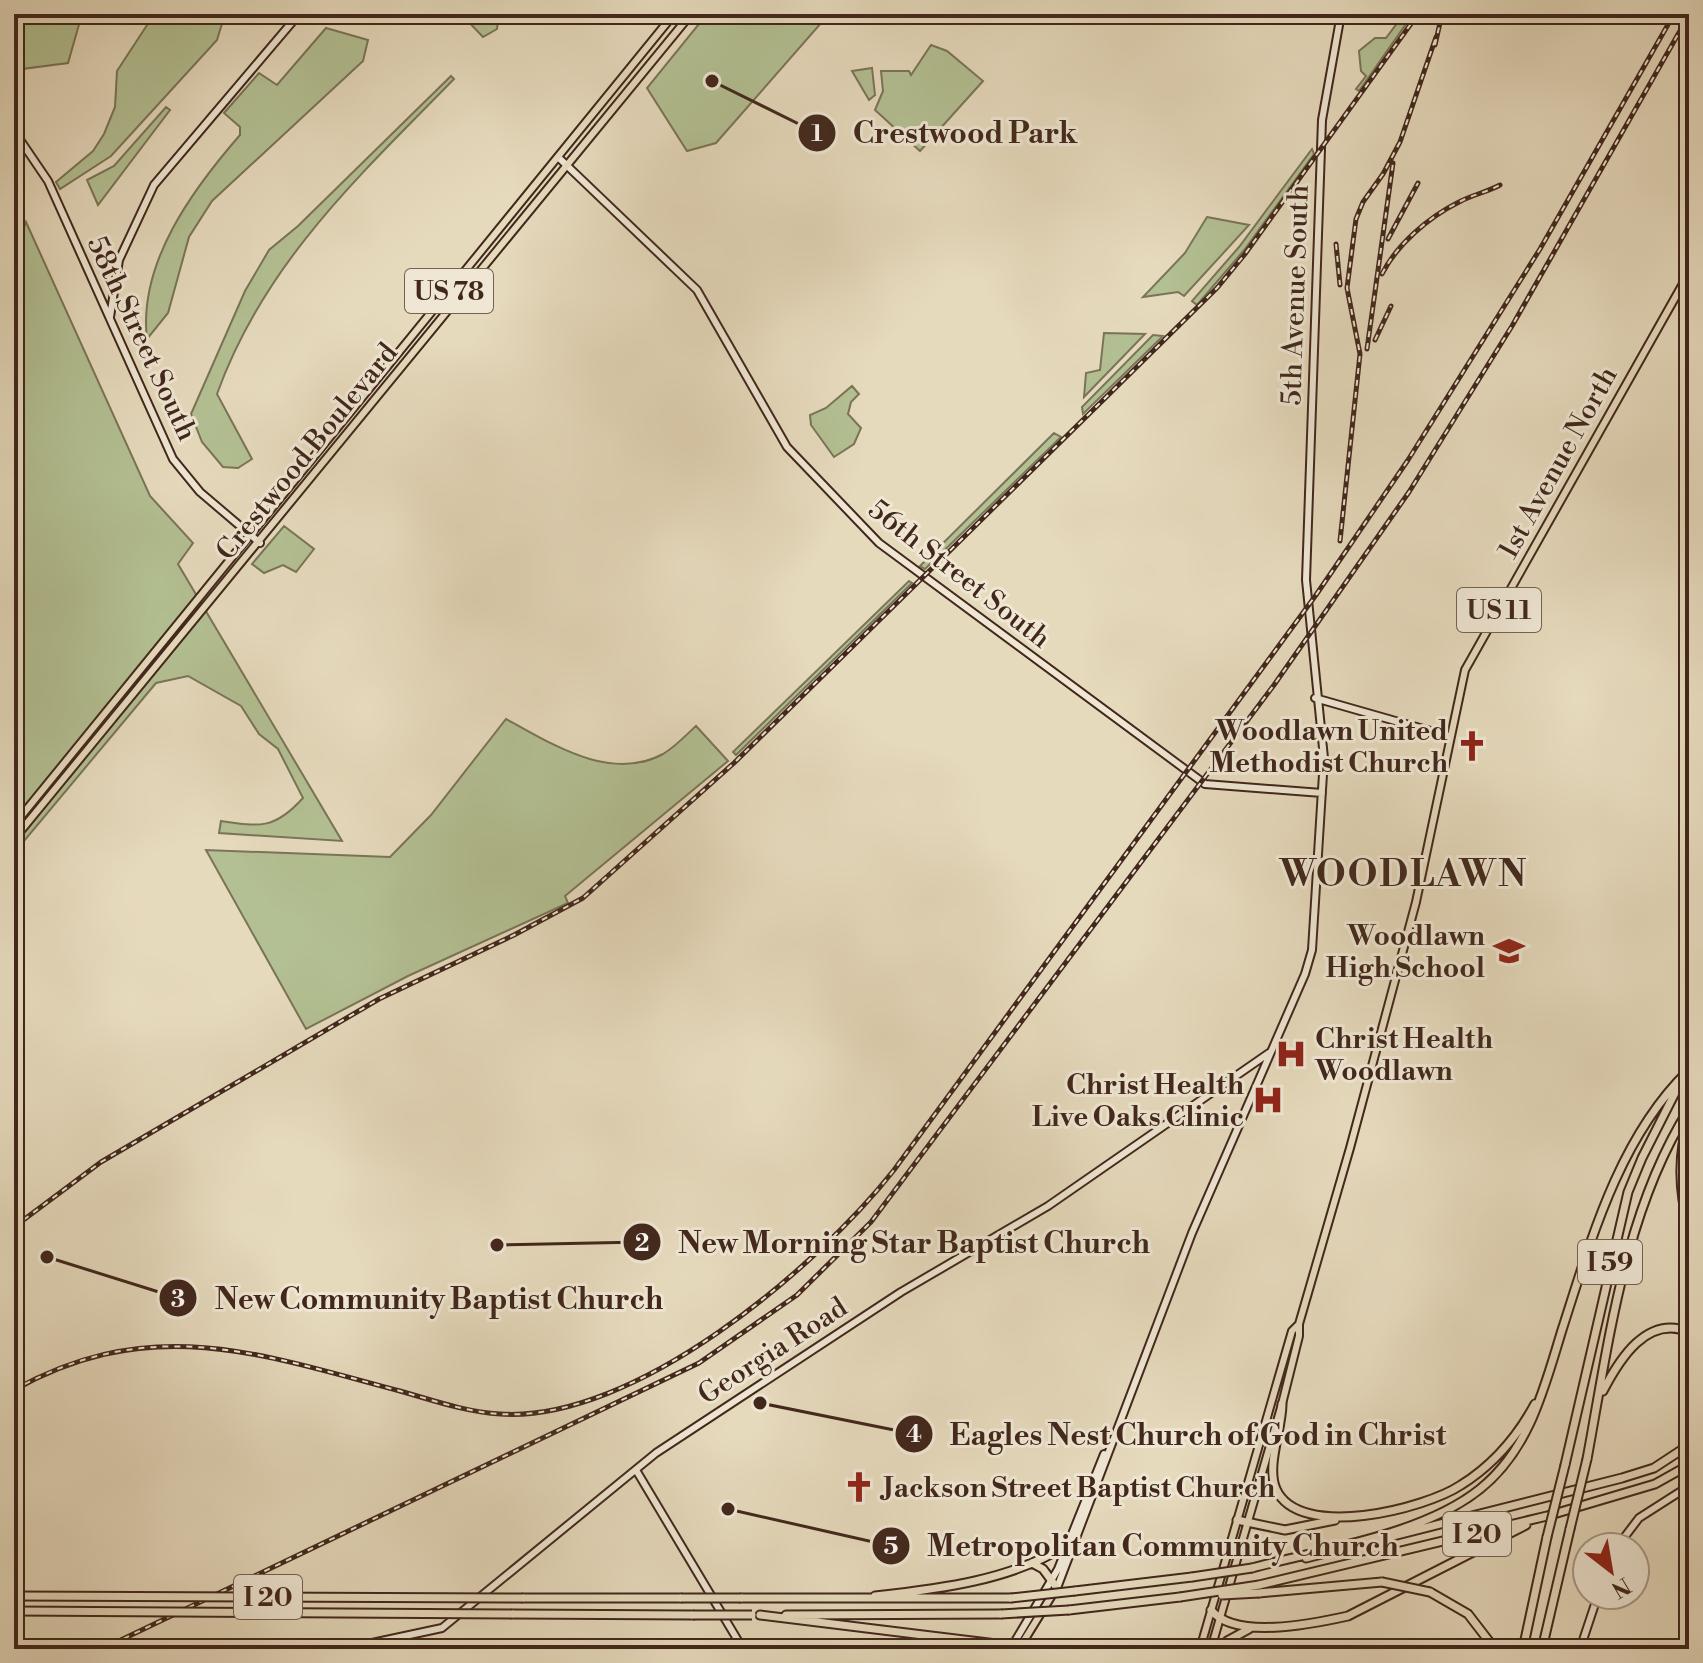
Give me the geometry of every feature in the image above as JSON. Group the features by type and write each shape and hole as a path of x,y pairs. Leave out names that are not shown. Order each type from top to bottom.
{"highway":[{"name":"I 20","path":"14,1596 1011,1598 1252,1568 1415,1523 1480,1490 1504,1466 1523,1439 1545,1385 1587,1251 1614,1184 1650,1118 1689,1070"},
{"name":"I 59","path":"1523,1649 1628,1192 1659,1122 1689,1070"},
{"name":"I 59","path":"1542,1649 1587,1459 1635,1231 1651,1179 1689,1109"},
{"path":"1689,1119 1679,1163 1681,1197 1689,1229"},
{"path":"1598,1400 1617,1365 1635,1344 1664,1328 1689,1332"},
{"path":"1282,1404 1273,1478 1277,1491 1288,1504 1305,1515 1321,1518 1417,1503 1460,1486 1492,1461 1522,1428 1545,1385"},
{"path":"1276,1563 1340,1552 1622,1478 1654,1468 1689,1445"},
{"name":"I 20","path":"14,1611 756,1615 1001,1614 1069,1610 1259,1589 1547,1516 1655,1484 1689,1465"},
{"path":"1237,1520 1285,1530 1306,1528 1345,1516"},
{"path":"1211,1610 1220,1621 1234,1626 1255,1627 1348,1616 1547,1516"},
{"path":"840,1600 942,1587 1032,1563 1068,1544"},
{"path":"1032,1563 1057,1588"},
{"path":"1259,1589 1382,1582 1430,1592 1468,1614 1495,1649"},
{"path":"756,1615 1016,1648"},
{"path":"1224,1649 1227,1641 1255,1627"}],"main road":[{"name":"Crestwood Boulevard","path":"14,825 674,14"},
{"name":"Crestwood Boulevard","path":"14,839 691,14"},
{"name":"1st Avenue North","path":"1211,1649 1282,1404 1299,1336 1299,1324 1412,917 1448,736 1465,670 1689,273"},
{"name":"1st Avenue North","path":"1200,1649 1292,1331 1299,1324"},
{"path":"1029,1649 1016,1648 1057,1588"}],"street":[{"path":"110,320 119,260 154,185 299,14"},
{"name":"5th Avenue South","path":"1107,1451 1192,1233 1305,974 1312,950 1323,747 1315,698 1306,580 1322,120 1341,14"},
{"name":"58th Street South","path":"14,131 40,165 173,459 200,492 260,543"},
{"name":"56th Street South","path":"558,157 697,290 783,441 879,543 1209,786 1322,793"},
{"path":"1315,698 1448,736"},
{"name":"Georgia Road","path":"344,1649 442,1628 656,1453 832,1336 1048,1206 1269,1053"},
{"path":"1016,1648 1052,1580 1100,1460 1107,1451"},
{"path":"1057,1588 1089,1509 1107,1451"},
{"path":"636,1470 743,1649"},
{"path":"1629,1531 1639,1518 1689,1486"},
{"path":"1580,1649 1593,1611"}],"green space":[{"path":"14,14 82,14 68,63 14,70"},
{"path":"151,14 225,14 217,40 111,156 60,189 56,182 93,151 104,134 115,107 117,71 153,16"},
{"path":"461,14 492,14 498,20 497,29 483,37"},
{"path":"707,14 829,14 716,143 687,151 647,88"},
{"path":"1404,14 1413,14 1359,91 1356,89 1366,76 1361,71 1359,51 1375,38 1386,38"},
{"path":"326,28 368,40 363,61 212,201 189,237 168,313 147,339 146,311 160,255 172,229 204,179 240,135 240,127 224,113 259,73 277,85"},
{"path":"931,45 947,51 983,81 920,151 875,110 883,91 881,71 909,71 911,75"},
{"path":"872,68 875,95 869,100 852,71"},
{"path":"451,76 454,79 318,223 261,303 237,347 217,394 252,459 238,468 223,467 202,442 191,414 245,291 269,250 298,226"},
{"path":"166,107 170,110 98,205 87,180 114,166"},
{"path":"1312,149 1314,154 1245,249 1197,305 1192,301 1239,247"},
{"path":"1207,217 1249,225 1184,296 1178,292 1143,297 1185,253"},
{"path":"26,222 150,496 193,543 178,564 342,841 219,833 221,821 266,823 284,816 303,798 278,749 259,734 241,706 188,676 156,683 14,853 14,256"},
{"path":"1104,333 1145,334 1084,397 1086,373 1100,370"},
{"path":"1153,335 1163,336 1083,414 1082,407"},
{"path":"852,386 859,394 851,402 848,414 861,428 854,444 834,457 811,425 810,415 826,408"},
{"path":"1054,433 1061,437 925,569 920,566"},
{"path":"284,526 314,549 296,572 283,565 264,573 252,564"},
{"path":"909,581 912,583 736,755 733,752"},
{"path":"506,719 561,748 602,762 622,764 643,762 663,754 696,726 728,761 565,896 568,903 408,976 306,1029 206,850 390,857 431,815"}],"railway":[{"path":"14,1227 101,1162 379,999 514,935 583,898 734,763 1217,288 1245,254 1418,14"},
{"path":"1435,45 1442,14"},
{"path":"14,1390 64,1366 113,1352 160,1347 206,1348 300,1364 475,1411 500,1414 552,1410 607,1394 663,1367 718,1332 770,1293 818,1251 894,1170 1316,595 1408,460 1540,249 1674,14"},
{"path":"102,1649 699,1363 797,1295 871,1222 1274,685 1409,492 1512,326 1689,15"},
{"path":"1340,541 1360,354 1347,288 1356,219 1400,142 1436,37"},
{"path":"1367,349 1393,163"},
{"path":"1388,239 1418,183"},
{"path":"1382,274 1396,252 1425,223 1459,202 1500,185"},
{"path":"1336,244 1340,285"},
{"path":"1375,340 1391,306"}],"place":[{"name":"Crestwood Park","path":"712,81"},
{"name":"Woodlawn United Methodist Church","path":"1472,746"},
{"name":"Woodlawn High School","path":"1509,951"},
{"name":"Christ Health Woodlawn","path":"1291,1054"},
{"name":"Christ Health Live Oaks Clinic","path":"1268,1100"},
{"name":"New Morning Star Baptist Church","path":"497,1245"},
{"name":"New Community Baptist Church","path":"47,1257"},
{"name":"Eagles Nest Church of God in Christ","path":"760,1403"},
{"name":"Jackson Street Baptist Church","path":"859,1487"},
{"name":"Metropolitan Community Church","path":"728,1509"}],"district":[{"name":"WOODLAWN","path":"1404,873"}]}
